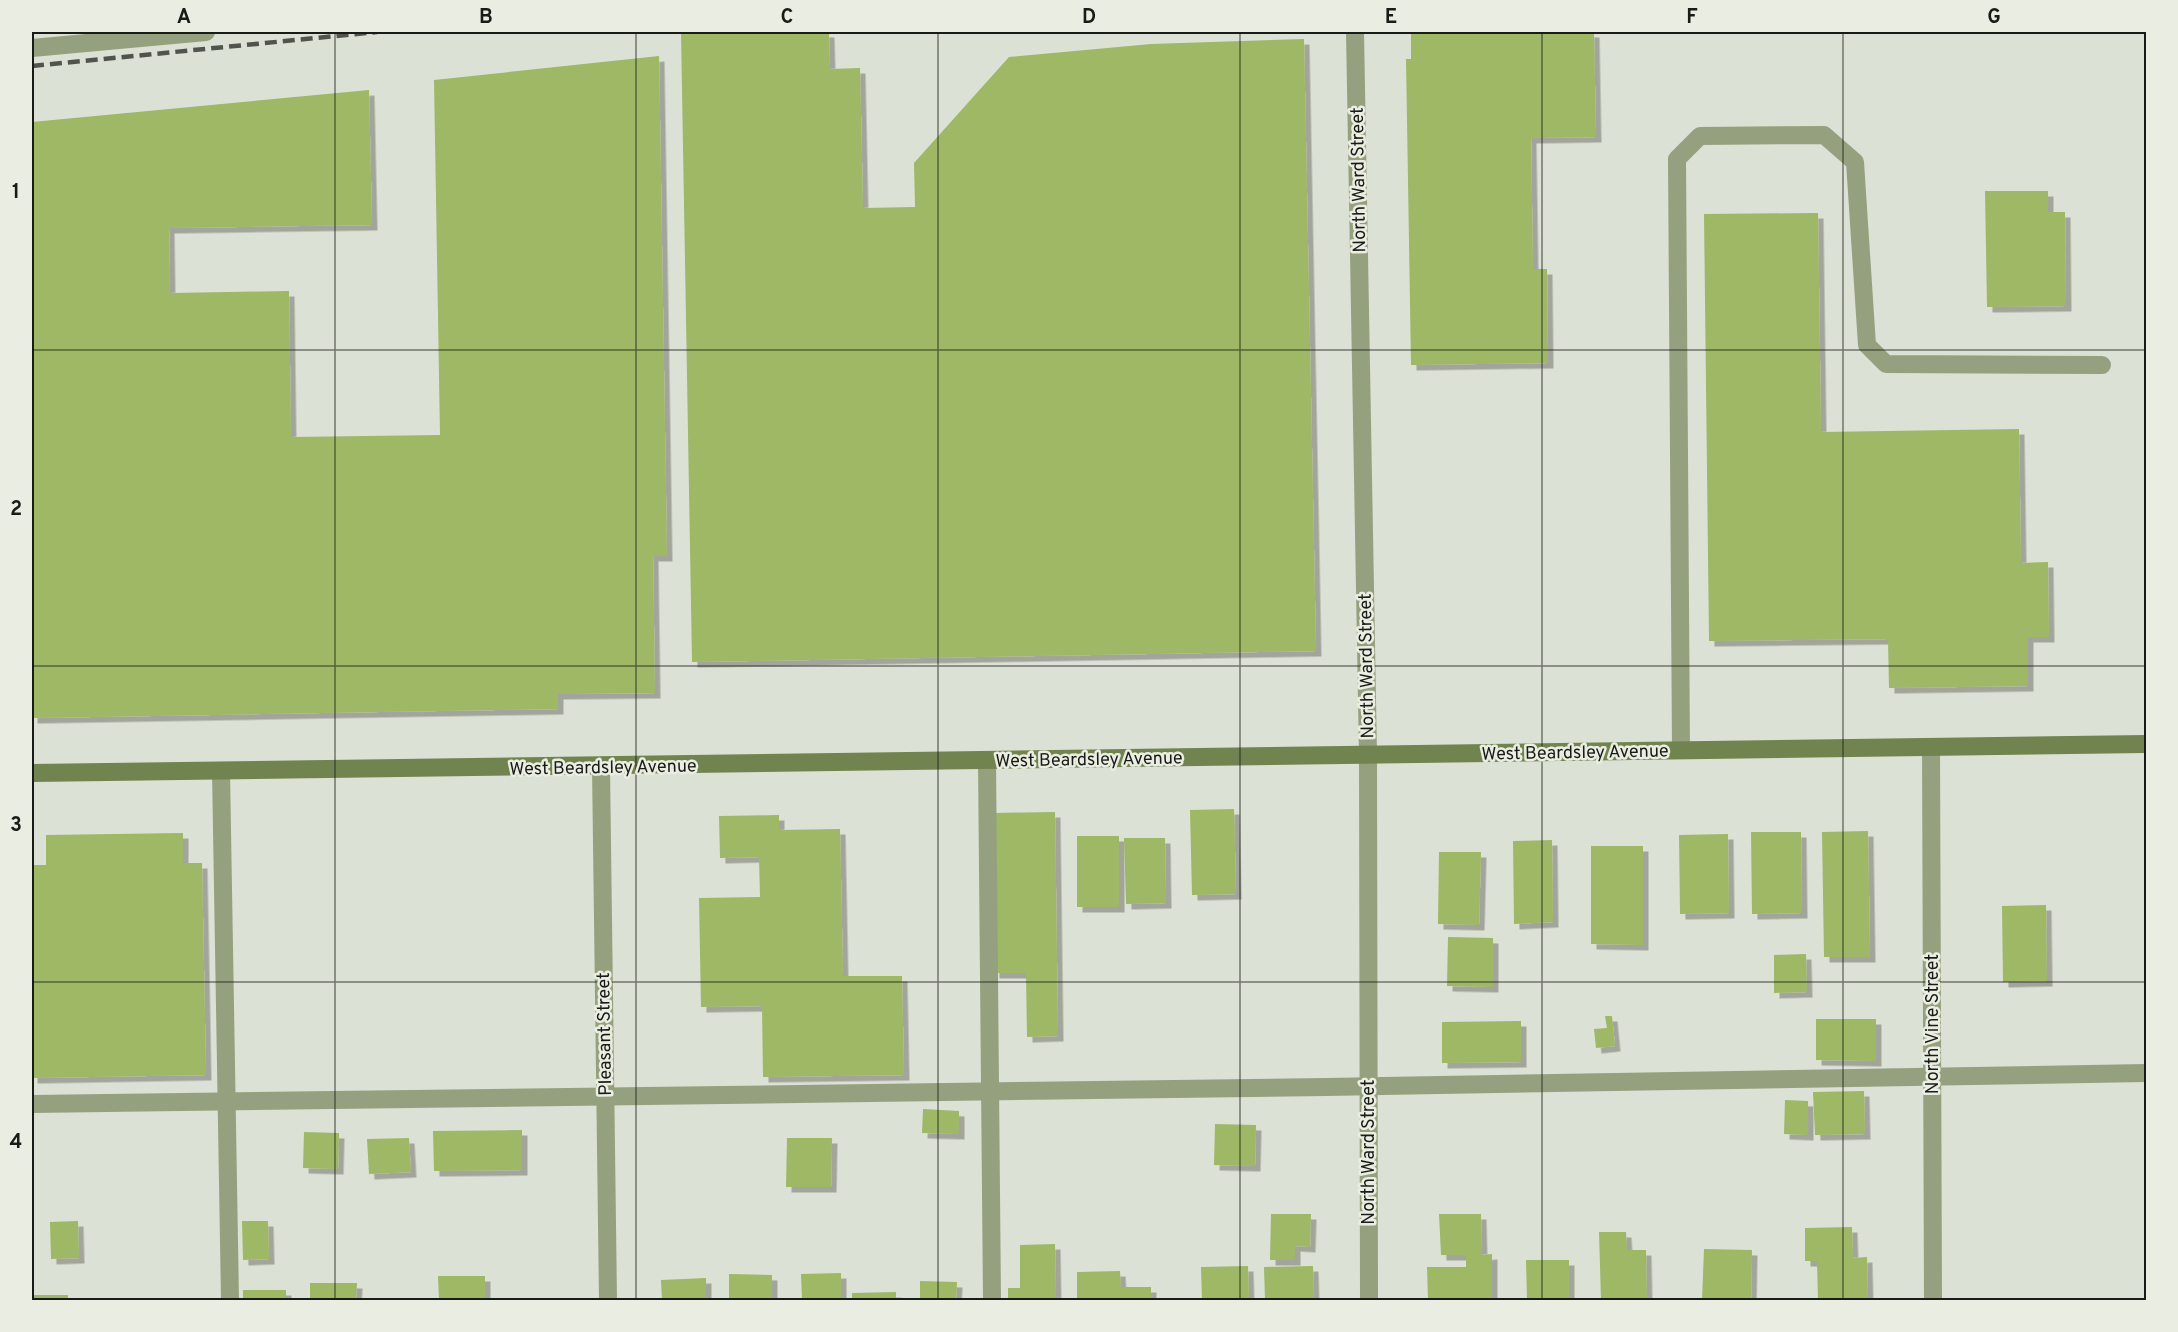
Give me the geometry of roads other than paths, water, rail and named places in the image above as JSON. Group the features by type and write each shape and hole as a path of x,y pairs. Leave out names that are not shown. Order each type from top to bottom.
{"main road":[{"name":"West Beardsley Avenue","path":"32,773 601,767 2146,744"}],"street":[{"path":"32,48 206,32"},
{"name":"North Ward Street","path":"1355,32 1368,755 1369,1300"},
{"path":"1681,750 1677,159 1700,136 1824,135 1855,162 1867,345 1886,364 2102,365"},
{"name":"North Vine Street","path":"1931,747 1933,1300"},
{"path":"987,761 993,1300"},
{"name":"Pleasant Street","path":"601,767 608,1300"},
{"path":"221,771 230,1300"},
{"path":"32,1104 2146,1073"}],"railway":[{"path":"32,66 377,32"}]}
